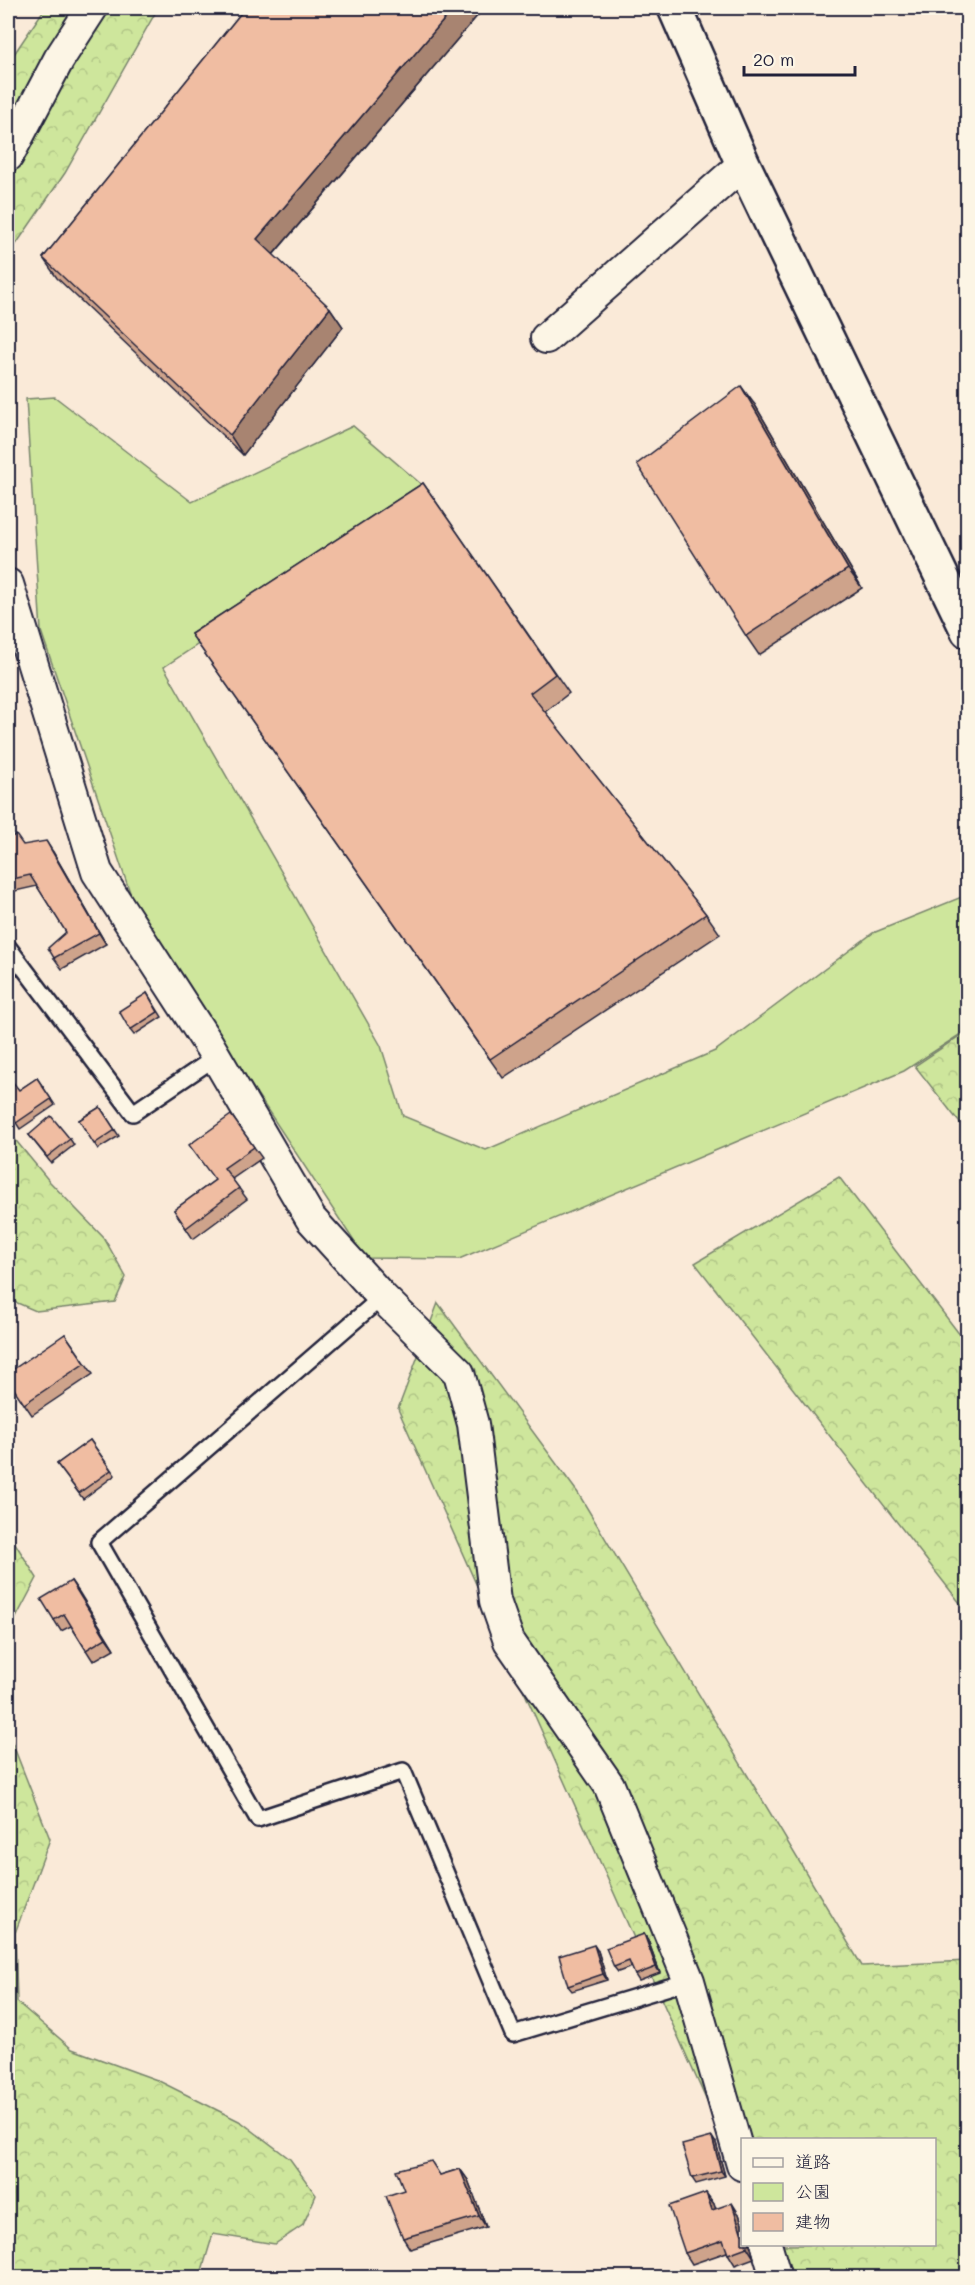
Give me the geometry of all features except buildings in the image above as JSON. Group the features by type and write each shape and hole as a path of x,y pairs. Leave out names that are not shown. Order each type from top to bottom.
{"street":[{"path":"8,156 59,59 92,8"},
{"path":"675,8 743,164 968,631"},
{"path":"546,338 743,164"},
{"path":"8,584 97,872 216,1057 311,1219 382,1297 459,1373 473,1424 495,1600 509,1641 609,1785 688,1981 741,2162"},
{"path":"767,2246 776,2277"}],"lane":[{"path":"8,947 133,1113 216,1057"},
{"path":"382,1297 99,1542 258,1819 403,1771 513,2034 688,1981"}],"green space":[{"path":"45,8 158,8 65,173 8,256 8,63"},
{"path":"55,397 192,502 353,426 429,491 164,667 381,1046 403,1116 486,1150 715,1051 873,933 964,896 968,898 967,1030 904,1071 459,1259 365,1258 136,910 41,631 26,399"},
{"path":"967,1031 967,1132 915,1066"},
{"path":"8,1131 50,1182 104,1238 126,1277 115,1302 36,1311 8,1299"},
{"path":"839,1177 967,1344 967,1612 695,1263"},
{"path":"438,1303 578,1493 862,1966 967,1961 967,2277 786,2277 771,2246 936,2246 936,2138 741,2138 741,2178 398,1409"},
{"path":"8,1532 37,1578 8,1633"},
{"path":"8,1732 50,1839 15,1933 17,2002 72,2049 157,2080 241,2122 290,2159 316,2195 303,2225 275,2244 213,2234 200,2277 8,2277"}]}
